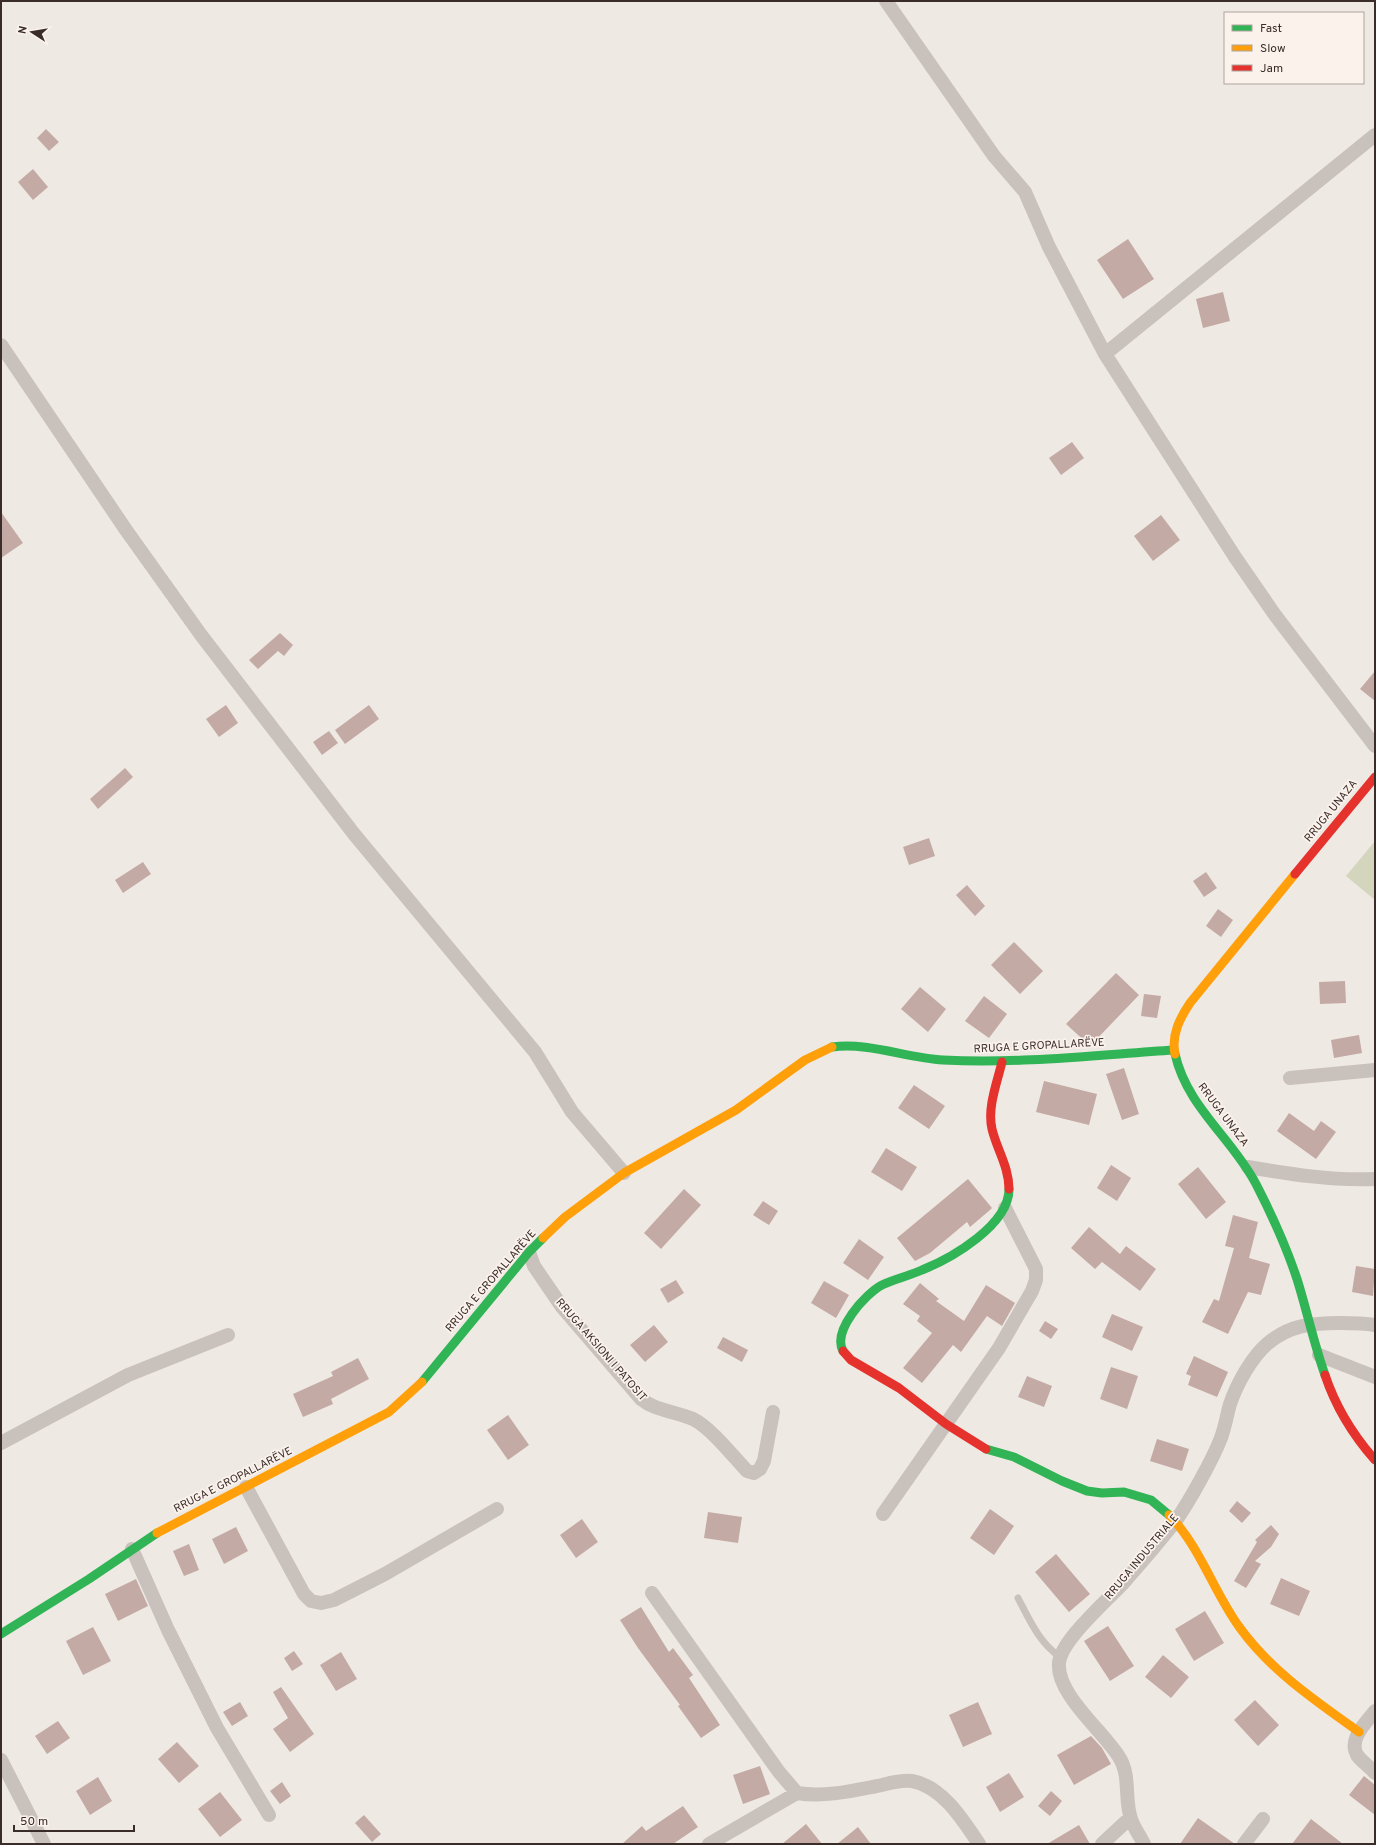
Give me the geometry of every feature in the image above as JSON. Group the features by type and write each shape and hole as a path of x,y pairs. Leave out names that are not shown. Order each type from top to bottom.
{"street":[{"path":"886,1 994,156 1025,192 1049,247 1105,354 1235,557 1276,615 1375,746"},
{"path":"1105,354 1375,135"},
{"path":"1,345 126,530 201,635 354,834 535,1052 572,1112 624,1173"},
{"name":"RRUGA UNAZA","path":"1375,777 1200,989 1180,1021 1175,1035 1174,1050 1178,1067 1188,1088 1210,1121 1248,1167 1265,1199 1288,1254 1329,1390 1339,1413 1353,1436 1375,1460"},
{"name":"RRUGA E GROPALLARËVE","path":"1,1634 89,1579 147,1538 389,1412 417,1388 529,1252 565,1217 624,1173 736,1110 805,1060 828,1048 848,1045 941,1060 1002,1062 1174,1050"},
{"path":"1002,1062 991,1110 992,1128 1009,1176 1010,1192 1005,1208 999,1218 964,1248 923,1270 882,1285 869,1294 848,1320 841,1333 840,1346 845,1355 899,1388 946,1424 988,1450 1014,1457 1062,1481 1088,1491 1102,1493 1124,1492 1151,1500 1175,1521 1199,1558 1239,1627 1258,1651 1288,1680 1359,1732"},
{"path":"1290,1078 1375,1070"},
{"path":"1248,1167 1309,1178 1352,1180 1375,1179"},
{"path":"883,1514 999,1348 1032,1291 1036,1280 1036,1269 1005,1208"},
{"name":"RRUGA AKSIONI I PATOSIT","path":"529,1252 534,1266 562,1307 641,1399 650,1406 692,1419 702,1425 746,1471 754,1473 760,1469 764,1460 773,1412"},
{"name":"RRUGA INDUSTRIALE","path":"1060,1657 1065,1646 1074,1635 1124,1581 1175,1521 1213,1455 1220,1439 1231,1403 1251,1364 1266,1345 1279,1334 1294,1327 1310,1323 1375,1325"},
{"path":"1,1443 128,1375 228,1335"},
{"path":"1319,1355 1375,1377"},
{"path":"246,1487 304,1594 311,1600 321,1603 334,1600 385,1574 497,1509"},
{"path":"132,1549 168,1630 217,1728 269,1814"},
{"path":"652,1593 779,1772 797,1793"},
{"path":"1060,1657 1060,1675 1071,1696 1084,1715 1113,1747 1121,1760 1126,1776 1130,1818 1144,1844"},
{"path":"1375,1711 1359,1732 1355,1741 1358,1755 1375,1773"},
{"path":"1,1760 44,1844"},
{"path":"709,1844 797,1793 813,1795 827,1794 898,1781 911,1781 936,1791 951,1806 979,1844"},
{"path":"1102,1844 1130,1818"},
{"path":"1244,1844 1263,1819"}],"lane":[{"path":"1018,1598 1042,1640 1049,1649 1060,1657"}],"green space":[{"path":"1375,841 1375,900 1346,876"}],"building":[{"path":"46,129 59,142 49,151 37,138"},
{"path":"33,169 48,187 33,200 18,182"},
{"path":"1128,239 1154,279 1123,299 1097,260"},
{"path":"1223,292 1230,321 1203,328 1196,299"},
{"path":"1072,442 1084,458 1061,475 1049,458"},
{"path":"1,512 23,543 1,558"},
{"path":"1161,515 1180,540 1153,561 1134,536"},
{"path":"280,633 293,645 284,656 278,651 258,669 249,660"},
{"path":"1375,671 1375,701 1360,689"},
{"path":"226,705 238,723 219,737 206,719"},
{"path":"369,705 379,719 345,744 335,730"},
{"path":"329,731 338,743 322,755 313,742"},
{"path":"125,768 133,777 98,809 90,799"},
{"path":"929,838 935,856 909,865 903,847"},
{"path":"143,862 151,874 123,893 115,880"},
{"path":"1206,872 1217,888 1204,897 1193,881"},
{"path":"967,885 985,906 975,916 956,895"},
{"path":"1218,909 1233,920 1221,937 1206,926"},
{"path":"1014,942 1043,971 1020,994 991,965"},
{"path":"1116,973 1139,995 1092,1044 1088,1044 1066,1024"},
{"path":"1345,981 1346,1003 1320,1004 1319,982"},
{"path":"920,987 946,1009 928,1032 901,1009"},
{"path":"1144,994 1161,996 1157,1018 1141,1016"},
{"path":"984,996 1007,1014 989,1038 965,1021"},
{"path":"1359,1035 1362,1053 1334,1058 1331,1040"},
{"path":"1124,1068 1139,1114 1122,1120 1106,1074"},
{"path":"1044,1081 1097,1094 1089,1125 1036,1112"},
{"path":"914,1085 945,1106 929,1129 898,1108"},
{"path":"1289,1113 1314,1131 1321,1121 1336,1132 1316,1159 1277,1131"},
{"path":"886,1148 917,1167 902,1191 871,1172"},
{"path":"1111,1165 1131,1178 1117,1201 1097,1188"},
{"path":"1198,1167 1226,1202 1206,1219 1178,1184"},
{"path":"968,1179 992,1208 970,1227 967,1222 930,1253 915,1261 897,1238"},
{"path":"684,1189 701,1205 661,1249 644,1233"},
{"path":"763,1201 778,1211 769,1225 753,1215"},
{"path":"1233,1215 1258,1222 1249,1258 1270,1264 1261,1295 1248,1292 1228,1334 1202,1322 1214,1299 1219,1301 1234,1248 1225,1246"},
{"path":"1089,1227 1120,1254 1126,1246 1156,1269 1140,1291 1102,1262 1095,1269 1071,1248"},
{"path":"859,1239 884,1257 868,1280 843,1263"},
{"path":"1356,1266 1375,1269 1373,1296 1352,1292"},
{"path":"676,1280 684,1293 668,1303 660,1289"},
{"path":"824,1281 849,1295 836,1318 811,1303"},
{"path":"920,1283 939,1299 936,1301 964,1321 986,1285 1015,1303 1002,1326 987,1316 961,1352 953,1345 922,1383 903,1368 932,1333 917,1321 920,1316 903,1304"},
{"path":"1112,1314 1143,1327 1132,1351 1102,1337"},
{"path":"1045,1321 1058,1329 1051,1339 1039,1331"},
{"path":"654,1325 668,1342 645,1362 630,1345"},
{"path":"723,1337 748,1350 742,1362 717,1348"},
{"path":"1194,1356 1228,1372 1217,1397 1188,1385 1191,1376 1186,1374"},
{"path":"358,1358 369,1379 331,1399 333,1404 303,1417 293,1394 333,1376 331,1372"},
{"path":"1111,1367 1138,1376 1127,1409 1100,1399"},
{"path":"1027,1376 1052,1386 1044,1407 1018,1397"},
{"path":"508,1415 529,1445 508,1460 487,1430"},
{"path":"1157,1439 1189,1449 1182,1471 1150,1461"},
{"path":"1237,1501 1251,1513 1242,1523 1229,1511"},
{"path":"990,1509 1014,1526 994,1555 970,1538"},
{"path":"708,1512 742,1517 738,1543 704,1538"},
{"path":"582,1519 598,1542 576,1558 560,1535"},
{"path":"1271,1525 1279,1534 1271,1547 1255,1561 1261,1564 1246,1588 1234,1581 1257,1542 1255,1540"},
{"path":"236,1527 248,1551 224,1564 212,1539"},
{"path":"189,1544 199,1570 184,1576 173,1551"},
{"path":"1056,1554 1090,1594 1069,1612 1035,1572"},
{"path":"1281,1578 1310,1591 1299,1616 1270,1604"},
{"path":"136,1579 148,1606 118,1621 105,1594"},
{"path":"641,1607 669,1652 673,1648 693,1675 689,1678 720,1725 701,1738 678,1706 680,1705 638,1648 620,1620"},
{"path":"1205,1611 1224,1643 1194,1661 1175,1629"},
{"path":"1108,1626 1134,1666 1110,1681 1084,1641"},
{"path":"93,1627 111,1661 83,1675 66,1641"},
{"path":"294,1651 303,1664 292,1671 284,1658"},
{"path":"341,1652 357,1679 336,1691 320,1665"},
{"path":"1163,1655 1189,1677 1171,1698 1145,1677"},
{"path":"281,1687 314,1734 290,1752 273,1729 288,1718 273,1692"},
{"path":"1255,1700 1279,1725 1258,1746 1234,1720"},
{"path":"240,1702 248,1716 232,1726 223,1712"},
{"path":"978,1702 992,1734 963,1747 949,1715"},
{"path":"58,1721 70,1738 47,1754 35,1736"},
{"path":"1091,1736 1102,1748 1111,1764 1074,1785 1057,1755"},
{"path":"177,1742 199,1766 179,1783 158,1759"},
{"path":"760,1766 770,1794 743,1804 733,1775"},
{"path":"1009,1773 1024,1797 1000,1812 986,1787"},
{"path":"1364,1776 1375,1785 1375,1815 1349,1795"},
{"path":"98,1777 112,1801 90,1815 76,1791"},
{"path":"282,1782 291,1796 280,1804 270,1791"},
{"path":"1051,1791 1062,1801 1050,1816 1038,1806"},
{"path":"220,1792 242,1820 220,1837 198,1809"},
{"path":"683,1806 698,1827 673,1844 622,1844 642,1826 646,1831"},
{"path":"364,1815 381,1834 372,1842 355,1823"},
{"path":"1198,1818 1235,1844 1180,1844"},
{"path":"1311,1819 1343,1844 1292,1844"},
{"path":"806,1824 822,1844 782,1844"},
{"path":"1079,1825 1090,1844 1047,1844"},
{"path":"858,1827 871,1844 837,1844"}],"traffic: fast":[{"path":"832,1047 846,1046 874,1048 929,1059 972,1061 1030,1060 1174,1050"},
{"path":"1175,1054 1181,1073 1189,1090 1211,1122 1246,1167 1273,1219 1297,1279 1325,1375"},
{"path":"843,1351 841,1343 842,1334 846,1324 867,1296 882,1285 934,1265 963,1249 989,1227 1000,1215 1006,1202 1009,1189"},
{"path":"422,1382 529,1252 543,1238"},
{"path":"986,1449 1014,1457 1062,1481 1087,1491 1102,1493 1124,1492 1151,1500 1169,1515"},
{"path":"1,1634 89,1579 157,1533"}],"traffic: slow":[{"path":"1175,1054 1175,1033 1190,1003 1295,874"},
{"path":"543,1238 565,1217 624,1173 736,1110 805,1060 832,1047"},
{"path":"157,1533 389,1412 422,1382"},
{"path":"1169,1515 1190,1541 1222,1600 1240,1628 1253,1644 1295,1685 1359,1732"}],"traffic: jam":[{"path":"1295,874 1375,777"},
{"path":"1002,1062 993,1096 991,1121 994,1137 1007,1173 1009,1189"},
{"path":"843,1351 851,1360 899,1388 946,1424 986,1449"},
{"path":"1325,1375 1340,1410 1352,1430 1375,1460"}]}
